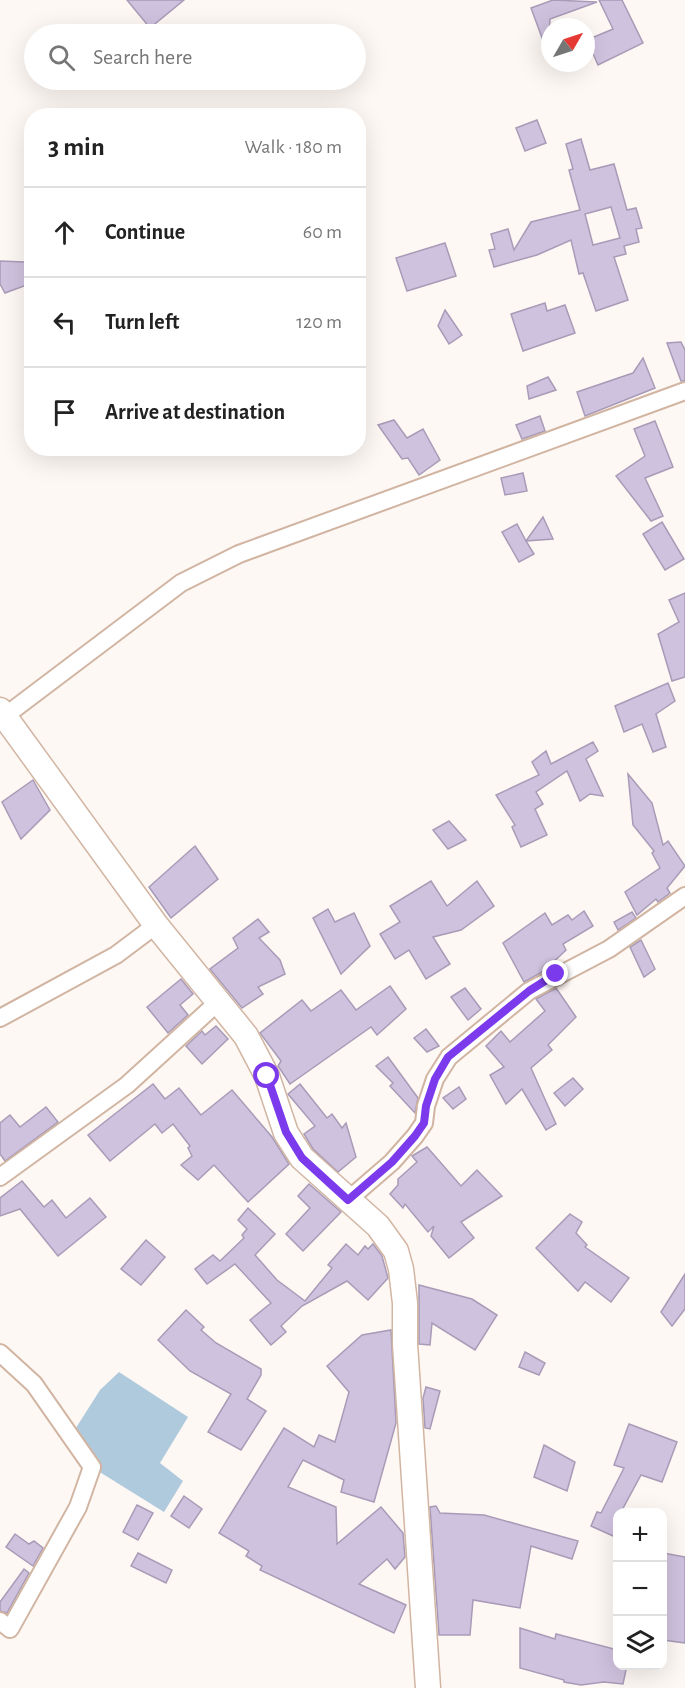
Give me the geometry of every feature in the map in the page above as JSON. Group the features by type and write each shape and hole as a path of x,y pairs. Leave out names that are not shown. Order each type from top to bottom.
{"street":[{"path":"428,1688 401,1269 396,1251 378,1227 302,1158 286,1132 267,1076 246,1036 156,925 2,713 181,583 239,554 685,391"},
{"path":"348,1200 392,1162 415,1136 424,1123 426,1106 435,1079 448,1057 529,991 556,974 609,949 685,896"},
{"path":"0,1018 116,954 156,925"},
{"path":"0,1177 127,1085 217,1003"},
{"path":"0,1353 34,1384 92,1467 78,1507 10,1629 0,1621"}],"water":[{"path":"119,1372 188,1417 160,1463 183,1481 164,1512 98,1471 74,1431 100,1390"}],"building":[{"path":"127,0 184,0 155,24 147,24"},
{"path":"553,0 597,2 553,18 541,18 541,35 531,8"},
{"path":"599,0 622,0 643,43 598,65 595,58 595,37 613,29"},
{"path":"537,120 546,143 525,151 516,128"},
{"path":"581,139 590,170 614,164 627,210 636,208 642,228 636,229 639,242 624,246 626,254 614,257 628,300 596,311 583,273 579,274 571,240 537,255 494,267 489,250 495,249 491,234 508,229 514,250 531,222 580,210 569,170 573,169 566,144","holes":["611,207 620,238 593,245 585,214"]},
{"path":"445,243 456,276 407,291 396,258"},
{"path":"0,261 24,262 24,286 5,293 0,284"},
{"path":"545,303 547,311 565,305 575,333 523,351 511,314"},
{"path":"445,310 462,335 449,344 438,326"},
{"path":"681,342 685,350 685,381 681,381 667,343"},
{"path":"643,358 655,388 585,416 577,392 633,373"},
{"path":"548,377 556,390 529,399 527,386"},
{"path":"540,416 545,431 522,439 516,425"},
{"path":"394,420 407,438 423,429 440,460 419,475 408,458 402,459 378,425"},
{"path":"655,421 673,467 645,478 663,516 651,521 616,476 645,456 634,429"},
{"path":"523,473 527,491 505,495 501,478"},
{"path":"543,517 553,539 526,541"},
{"path":"662,522 684,559 665,570 643,534"},
{"path":"517,524 534,554 519,562 502,532"},
{"path":"685,593 685,677 672,681 658,634 679,622 669,600"},
{"path":"668,683 675,701 656,714 666,747 653,752 642,724 624,732 615,706"},
{"path":"593,742 598,751 586,759 603,796 590,794 580,801 567,771 536,792 543,804 535,809 547,835 521,847 512,827 515,825 496,795 539,775 532,762 546,751 551,764"},
{"path":"628,774 652,803 663,845 668,841 685,866 667,888 670,893 658,902 656,899 637,915 625,892 660,868 652,853 654,851 633,825"},
{"path":"33,780 50,810 21,839 2,802"},
{"path":"449,821 466,840 448,849 433,830"},
{"path":"195,846 218,879 171,918 149,887"},
{"path":"431,881 447,906 477,881 494,906 461,930 433,937 450,964 426,979 409,950 395,959 380,934 400,922 390,906"},
{"path":"328,909 335,922 354,913 370,946 341,974 313,918"},
{"path":"584,911 593,926 563,944 566,950 544,971 524,982 503,943 545,913 552,925 568,915 572,920"},
{"path":"632,912 636,918 618,930 614,922"},
{"path":"258,919 269,932 259,938 280,960 285,974 258,987 263,994 242,1008 210,969 238,948 233,938"},
{"path":"641,940 655,969 644,977 630,947"},
{"path":"181,979 193,994 180,1005 188,1015 168,1033 147,1007"},
{"path":"390,986 406,1009 377,1035 371,1027 290,1084 278,1066 281,1061 260,1033 302,1000 311,1011 341,990 356,1010"},
{"path":"465,988 481,1009 468,1020 451,997"},
{"path":"556,988 576,1017 548,1045 552,1050 531,1068 556,1124 546,1130 522,1089 506,1104 490,1075 504,1067 486,1046 501,1031 510,1042 545,1011 536,999"},
{"path":"216,1026 228,1039 202,1064 186,1046 202,1031 205,1035"},
{"path":"426,1029 439,1046 427,1052 414,1038"},
{"path":"388,1057 418,1098 415,1113 390,1086 393,1083 376,1066"},
{"path":"573,1078 583,1089 565,1106 554,1093"},
{"path":"153,1084 165,1099 179,1088 201,1115 232,1090 272,1137 289,1164 248,1202 214,1165 198,1180 181,1165 192,1156 188,1148 190,1146 173,1124 162,1133 155,1124 110,1161 88,1135"},
{"path":"300,1084 327,1118 332,1114 342,1128 346,1123 356,1157 338,1172 313,1149 304,1134 315,1126 288,1094"},
{"path":"459,1087 466,1099 453,1109 443,1098"},
{"path":"46,1107 58,1122 5,1161 0,1154 0,1123 10,1115 20,1127"},
{"path":"427,1147 461,1186 477,1170 502,1196 461,1222 474,1238 449,1258 431,1236 434,1226 428,1232 405,1204 403,1208 390,1194 398,1185 398,1179 417,1162 412,1156"},
{"path":"22,1181 44,1207 52,1200 66,1218 90,1198 106,1217 58,1256 20,1209 0,1216 0,1198"},
{"path":"309,1184 341,1212 303,1251 286,1234 310,1208 298,1196"},
{"path":"248,1208 275,1234 255,1255 277,1280 305,1301 332,1268 328,1265 346,1244 358,1255 365,1246 368,1249 373,1244 382,1256 388,1278 368,1300 347,1281 302,1306 281,1326 286,1332 271,1345 250,1320 271,1303 235,1264 207,1284 195,1269 213,1255 220,1261 244,1238 242,1235 247,1229 238,1220"},
{"path":"570,1214 582,1222 576,1233 587,1245 585,1247 629,1278 611,1302 585,1282 578,1291 536,1248"},
{"path":"146,1240 165,1257 141,1285 121,1269"},
{"path":"685,1274 685,1309 672,1326 661,1312"},
{"path":"419,1285 472,1299 497,1315 475,1350 432,1323 430,1345 419,1344"},
{"path":"186,1310 204,1327 201,1330 216,1343 261,1369 261,1375 247,1399 266,1411 241,1450 208,1432 231,1394 190,1371 158,1340"},
{"path":"391,1330 396,1423 374,1502 341,1492 344,1480 303,1460 288,1487 336,1507 337,1544 381,1507 403,1533 405,1557 395,1569 387,1559 359,1584 406,1605 394,1633 260,1570 262,1566 246,1556 249,1551 219,1533 284,1428 314,1447 319,1435 335,1442 349,1392 327,1366 362,1335"},
{"path":"525,1352 545,1363 539,1375 519,1367"},
{"path":"426,1387 440,1391 430,1429 425,1428 423,1398"},
{"path":"629,1424 677,1442 662,1482 641,1475 623,1508 613,1508 613,1536 591,1526 597,1512 601,1513 624,1468 614,1465"},
{"path":"544,1445 575,1462 567,1491 534,1477"},
{"path":"184,1496 202,1509 189,1528 171,1516"},
{"path":"137,1505 153,1513 138,1540 123,1532"},
{"path":"436,1506 440,1513 484,1515 578,1541 572,1559 531,1546 520,1608 473,1600 470,1635 439,1635 430,1507"},
{"path":"15,1534 29,1544 34,1541 43,1548 33,1566 6,1547"},
{"path":"138,1553 172,1570 166,1583 131,1566"},
{"path":"667,1554 685,1557 685,1643 667,1641"},
{"path":"24,1569 29,1573 7,1613 0,1611 0,1602"},
{"path":"520,1628 555,1639 556,1634 613,1649 613,1670 626,1670 623,1684 604,1682 581,1685 520,1668"}],"route":[{"path":"267,1076 286,1132 302,1158 348,1200 392,1162 415,1136 424,1123 426,1106 435,1079 448,1057 529,991 556,974"}]}
